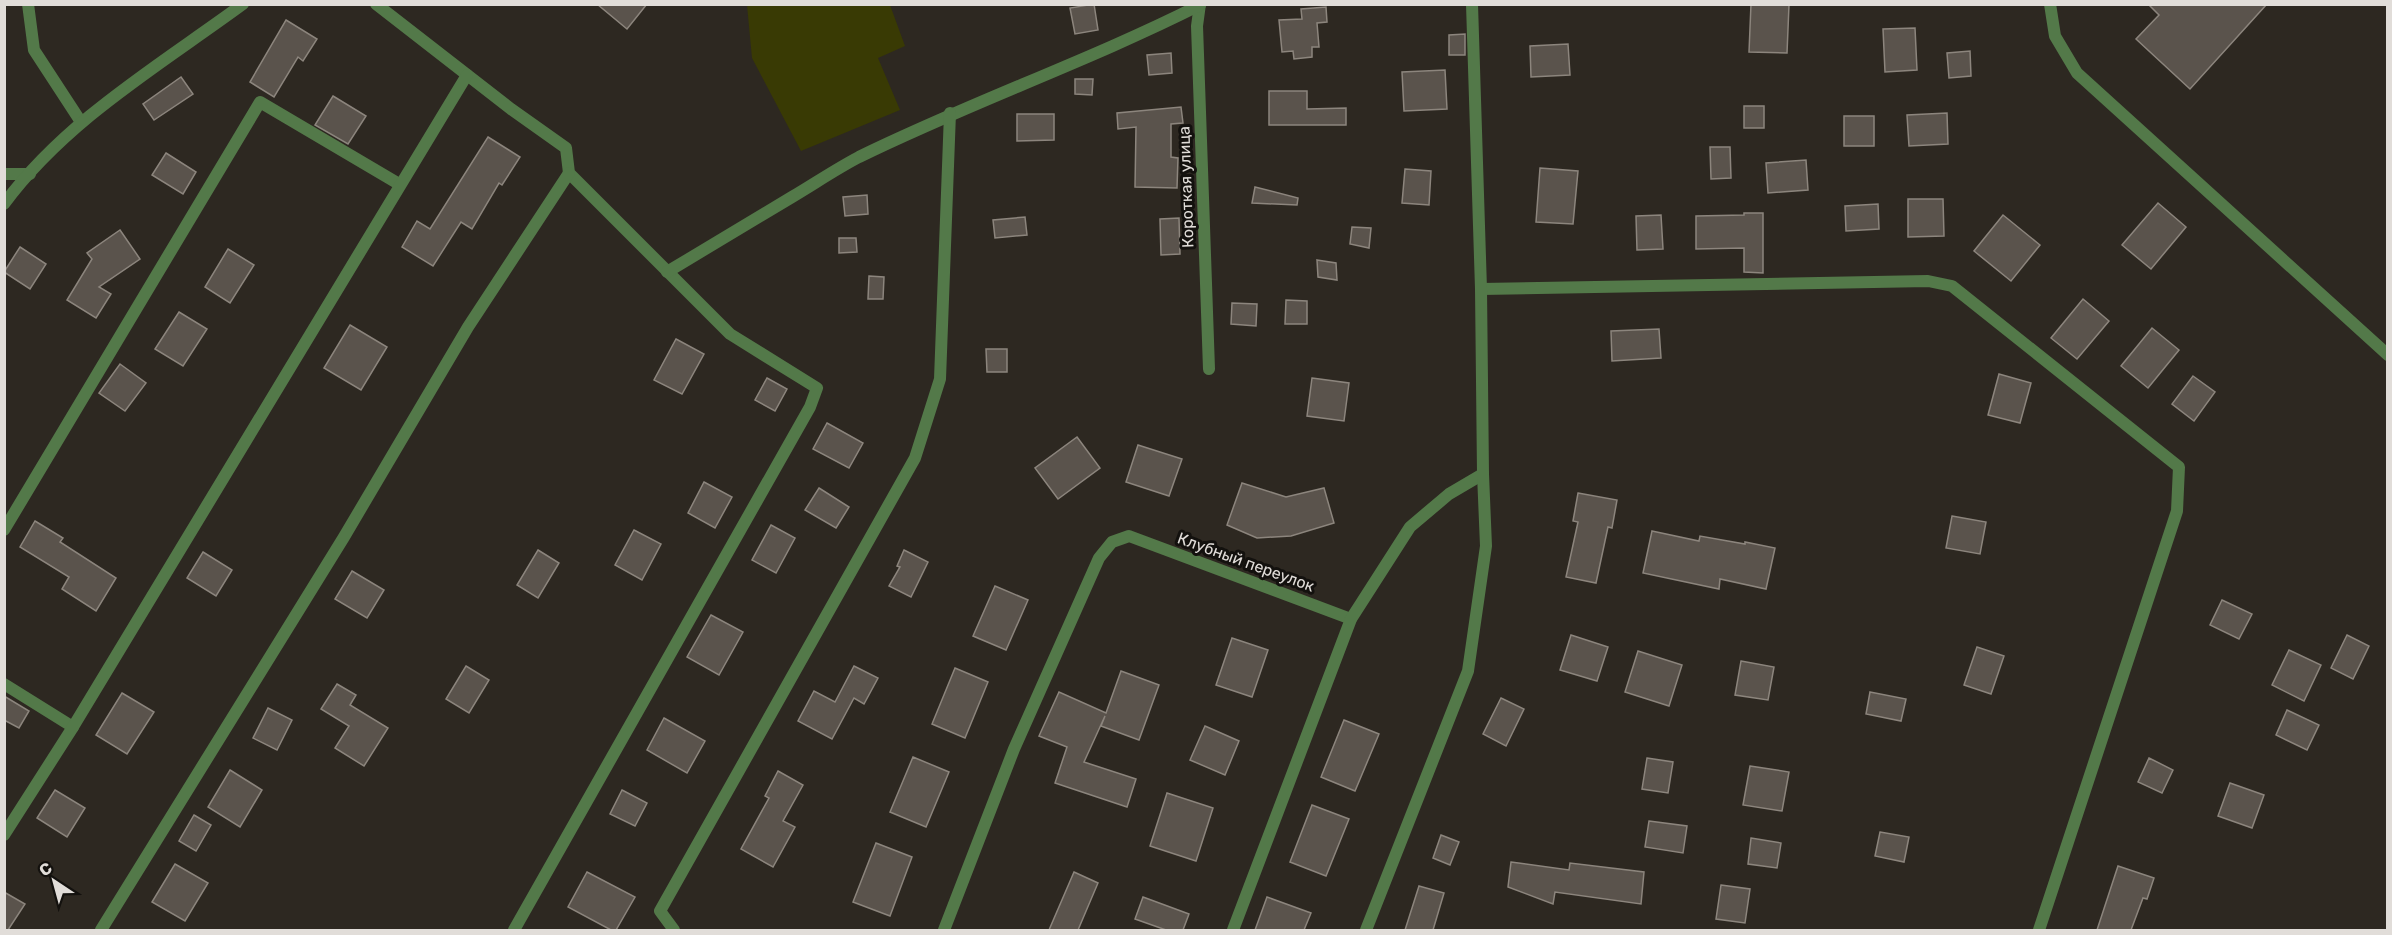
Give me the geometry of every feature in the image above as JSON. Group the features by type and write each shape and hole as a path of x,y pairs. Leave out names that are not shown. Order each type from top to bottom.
{"street":[{"path":"28,4 34,50 81,122"},
{"path":"4,204 81,122 243,4"},
{"path":"376,4 566,148 569,173 641,242 666,272 730,334 817,387 810,407 514,930"},
{"path":"666,272 855,159 950,113 1015,89 1075,60 1142,34 1200,4"},
{"name":"Короткая улица","path":"1200,4 1197,26 1209,369"},
{"path":"1366,930 1468,671 1486,546 1472,4"},
{"path":"2050,4 2055,36 2077,73 2388,355"},
{"path":"4,835 73,727 399,184 467,75"},
{"path":"4,530 260,102 399,184"},
{"path":"674,930 660,911 915,458 940,379 950,113"},
{"path":"101,930 344,537 468,327 569,173"},
{"path":"4,174 30,174"},
{"path":"1481,289 1928,281 1952,286 2179,467 2177,511 2039,930"},
{"path":"1233,930 1351,619 1410,527 1449,494 1483,474"},
{"name":"Клубный переулок","path":"944,930 1014,749 1099,558 1112,543 1129,536 1351,619"},
{"path":"4,684 73,727"}],"shaded area":[{"path":"747,5 890,5 905,46 878,58 900,110 801,151 752,58"}],"building":[{"path":"597,4 647,4 627,29"},
{"path":"1094,4 1098,30 1075,34 1070,8"},
{"path":"1751,4 1789,5 1787,53 1749,52"},
{"path":"2148,4 2267,4 2190,89 2136,39 2159,15"},
{"path":"1326,7 1327,22 1317,23 1319,47 1312,47 1312,57 1294,59 1293,51 1282,52 1279,20 1302,19 1301,9"},
{"path":"286,20 317,39 303,61 298,57 274,97 250,82"},
{"path":"1915,28 1917,70 1885,72 1883,29"},
{"path":"1465,34 1465,55 1449,55 1449,35"},
{"path":"1568,44 1570,75 1531,77 1530,46"},
{"path":"1970,51 1971,76 1949,78 1947,53"},
{"path":"1171,53 1172,73 1149,75 1147,55"},
{"path":"1445,70 1447,109 1404,111 1402,72"},
{"path":"181,77 193,94 154,120 143,104"},
{"path":"1075,79 1093,79 1092,95 1075,94"},
{"path":"1269,91 1307,91 1307,109 1346,108 1346,125 1269,125"},
{"path":"333,96 366,116 348,144 315,125"},
{"path":"1744,106 1764,106 1764,128 1744,128"},
{"path":"1181,107 1183,123 1171,124 1171,157 1178,158 1177,188 1135,187 1136,127 1118,129 1117,113"},
{"path":"1947,113 1948,144 1909,146 1907,115"},
{"path":"1017,114 1054,114 1054,140 1017,141"},
{"path":"1844,116 1874,116 1874,146 1844,146"},
{"path":"488,137 520,157 502,185 499,183 472,229 461,222 433,266 402,247 417,221 430,229"},
{"path":"1710,147 1730,147 1731,178 1711,179"},
{"path":"166,153 196,172 183,194 152,175"},
{"path":"1806,160 1808,190 1768,193 1766,163"},
{"path":"1540,168 1578,171 1573,224 1536,222"},
{"path":"1405,169 1431,171 1429,205 1402,203"},
{"path":"1255,187 1298,198 1297,205 1252,203"},
{"path":"867,195 868,214 845,216 843,197"},
{"path":"1908,199 1943,199 1944,236 1908,237"},
{"path":"2158,203 2186,227 2151,269 2122,245"},
{"path":"1878,204 1879,229 1846,231 1845,206"},
{"path":"1744,213 1763,213 1763,273 1744,272 1744,248 1696,249 1696,216 1744,215"},
{"path":"1661,215 1663,249 1637,250 1636,216"},
{"path":"2003,215 2040,245 2011,281 1974,251"},
{"path":"1025,217 1027,235 995,238 993,220"},
{"path":"1179,218 1180,254 1161,255 1160,219"},
{"path":"1352,227 1371,228 1369,248 1350,244"},
{"path":"120,230 140,259 99,287 111,294 96,318 67,300 92,259 87,253"},
{"path":"839,238 856,238 857,252 839,253"},
{"path":"20,247 46,264 30,289 4,272"},
{"path":"228,249 254,265 230,303 205,287"},
{"path":"1317,260 1336,263 1337,280 1318,277"},
{"path":"869,276 884,277 883,299 868,299"},
{"path":"2083,299 2109,321 2077,359 2051,338"},
{"path":"1286,300 1307,301 1307,324 1285,324"},
{"path":"1232,303 1257,304 1256,326 1231,324"},
{"path":"179,312 207,329 183,366 155,349"},
{"path":"350,325 387,347 361,390 324,368"},
{"path":"2152,328 2179,350 2148,388 2121,366"},
{"path":"1659,329 1661,358 1612,361 1611,331"},
{"path":"676,339 704,354 682,394 654,380"},
{"path":"986,349 1007,349 1007,372 987,372"},
{"path":"120,364 146,383 125,411 99,393"},
{"path":"1999,374 2031,383 2020,423 1988,415"},
{"path":"2193,376 2215,392 2194,421 2172,404"},
{"path":"767,378 787,389 775,411 755,400"},
{"path":"1312,378 1349,383 1344,421 1307,416"},
{"path":"827,423 863,443 849,468 813,449"},
{"path":"1077,437 1100,468 1058,499 1035,468"},
{"path":"1138,445 1182,459 1169,496 1126,482"},
{"path":"704,482 732,497 715,528 688,513"},
{"path":"1242,483 1286,497 1324,488 1334,523 1291,536 1257,538 1227,525"},
{"path":"819,488 849,507 836,528 805,510"},
{"path":"1578,493 1617,500 1612,528 1608,527 1596,583 1566,577 1578,522 1573,521"},
{"path":"1952,516 1986,522 1980,554 1946,548"},
{"path":"35,521 63,538 60,542 116,578 96,611 62,589 69,577 20,547"},
{"path":"771,525 795,538 776,573 752,560"},
{"path":"634,530 661,544 642,580 615,565"},
{"path":"1652,531 1699,541 1700,536 1775,548 1766,589 1720,579 1719,589 1643,573"},
{"path":"538,550 559,563 538,598 517,585"},
{"path":"904,550 928,562 911,597 889,586 900,567 897,566"},
{"path":"203,552 232,570 216,596 187,578"},
{"path":"352,571 384,590 367,618 335,599"},
{"path":"995,586 1028,600 1006,650 973,636"},
{"path":"2222,600 2252,614 2239,639 2210,625"},
{"path":"711,615 743,632 719,675 687,657"},
{"path":"1571,635 1608,647 1597,681 1560,670"},
{"path":"2347,635 2369,646 2353,679 2331,668"},
{"path":"1232,638 1268,650 1252,697 1216,685"},
{"path":"1977,647 2004,656 1991,694 1964,685"},
{"path":"2289,650 2321,665 2304,701 2272,685"},
{"path":"1638,651 1682,665 1669,706 1625,692"},
{"path":"1741,661 1774,667 1768,700 1735,695"},
{"path":"466,666 489,680 469,713 446,699"},
{"path":"854,666 878,678 864,704 854,698 832,739 798,721 814,691 835,702"},
{"path":"955,668 988,682 965,738 932,724"},
{"path":"1121,671 1159,685 1139,740 1101,726 1105,716 1084,762 1136,779 1127,807 1055,783 1067,747 1039,736 1059,692 1106,713"},
{"path":"337,684 356,695 350,705 388,728 364,766 335,748 349,726 321,709"},
{"path":"1870,692 1906,699 1901,721 1866,714"},
{"path":"122,693 154,712 127,754 96,735"},
{"path":"4,696 29,711 19,728 4,720"},
{"path":"1501,698 1524,709 1506,746 1483,734"},
{"path":"268,708 292,720 277,750 253,738"},
{"path":"2287,710 2319,725 2307,750 2276,735"},
{"path":"664,718 705,741 687,773 647,750"},
{"path":"1344,720 1379,734 1355,791 1321,777"},
{"path":"1205,726 1239,741 1225,775 1190,760"},
{"path":"913,757 949,772 926,827 890,812"},
{"path":"1647,758 1673,762 1668,793 1642,789"},
{"path":"2149,758 2173,770 2162,793 2138,782"},
{"path":"1750,766 1789,772 1782,811 1743,805"},
{"path":"230,770 262,790 240,827 208,807"},
{"path":"778,771 803,785 783,821 795,827 773,867 741,849 769,798 765,796"},
{"path":"2230,783 2264,795 2252,828 2218,816"},
{"path":"55,790 85,808 67,837 37,818"},
{"path":"622,790 647,803 635,826 610,814"},
{"path":"1167,793 1213,808 1196,861 1150,846"},
{"path":"1312,805 1349,819 1326,876 1290,862"},
{"path":"194,815 211,825 196,851 179,841"},
{"path":"1649,821 1687,826 1683,853 1645,847"},
{"path":"1880,832 1909,837 1904,862 1875,856"},
{"path":"1441,835 1459,842 1450,865 1433,858"},
{"path":"1751,838 1781,843 1777,868 1748,864"},
{"path":"876,843 912,857 890,916 853,902"},
{"path":"1511,862 1569,870 1570,863 1644,872 1641,904 1555,892 1553,904 1508,887"},
{"path":"175,864 208,883 185,921 152,902"},
{"path":"2118,866 2154,878 2147,899 2143,898 2131,930 2097,930"},
{"path":"587,872 635,897 616,930 611,930 568,907"},
{"path":"1074,872 1098,883 1078,930 1049,930"},
{"path":"1721,885 1750,889 1745,923 1716,919"},
{"path":"1419,886 1444,893 1433,930 1405,930"},
{"path":"4,892 25,904 8,930 4,930"},
{"path":"1143,897 1189,914 1183,930 1166,930 1135,919"},
{"path":"1267,897 1311,913 1304,930 1255,930"}]}
